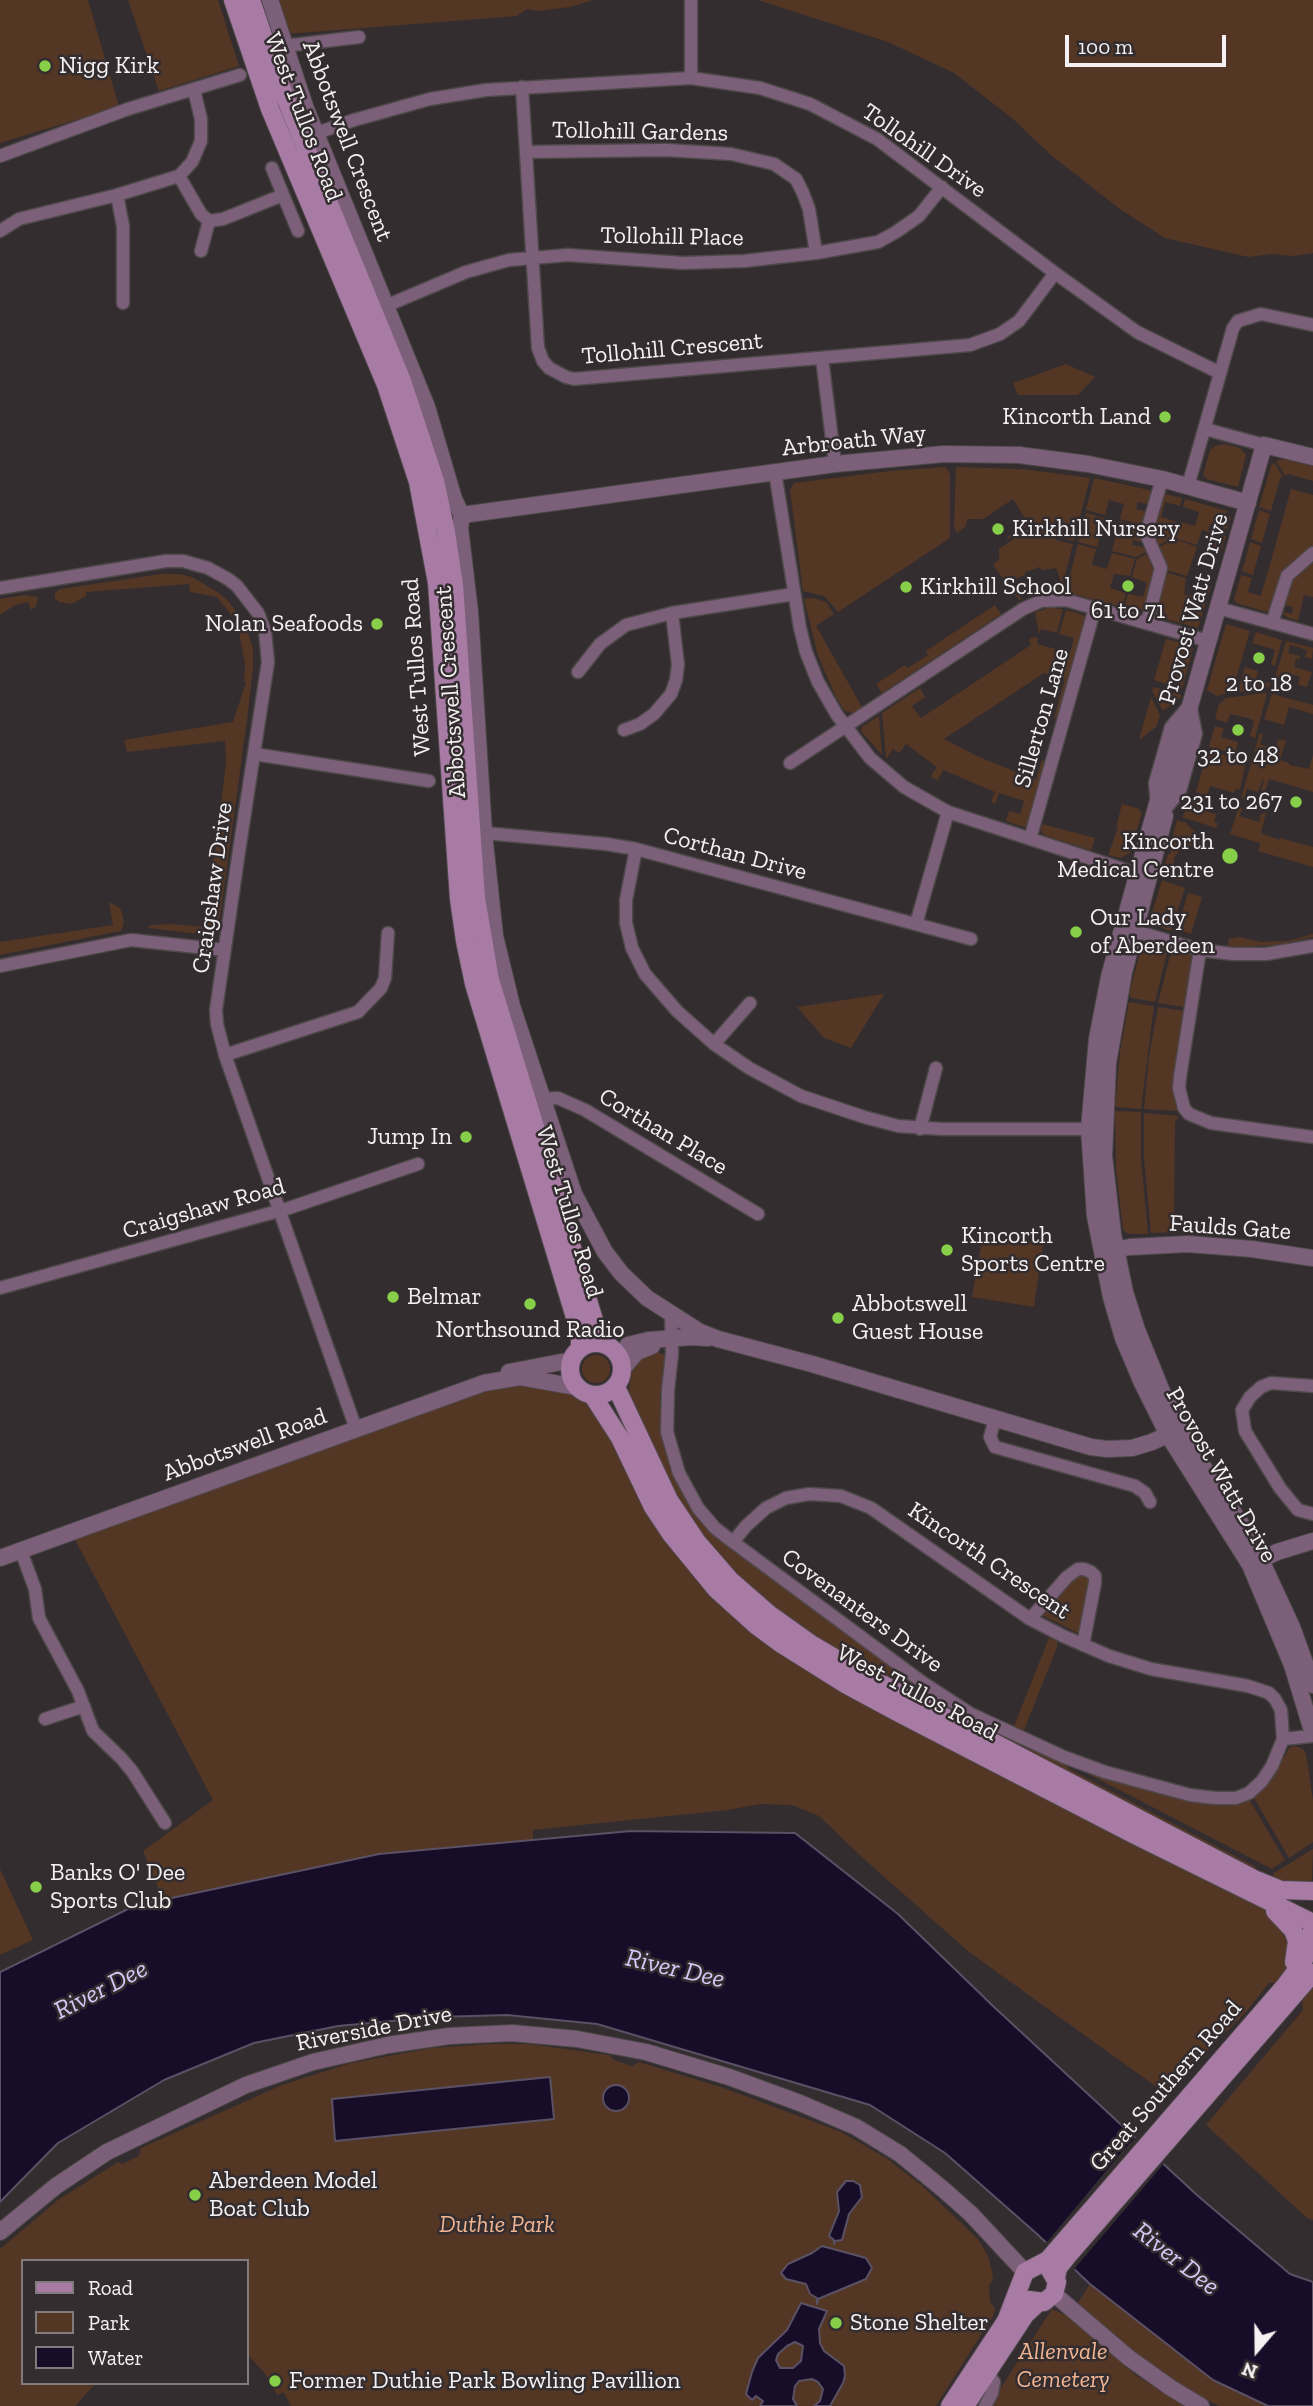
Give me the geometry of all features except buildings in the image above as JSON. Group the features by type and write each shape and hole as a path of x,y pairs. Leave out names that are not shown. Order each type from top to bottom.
{"main road":[{"name":"West Tullos Road","path":"233,0 270,109 386,385 418,482 437,583 458,888 465,941 474,984 580,1334 576,1354"},
{"name":"West Tullos Road","path":"251,0 278,80 402,381 435,481 454,585 476,898 490,981 601,1343"},
{"path":"594,1343 601,1343 616,1352 623,1368 620,1382 601,1396 584,1393 576,1387 570,1374 576,1354 594,1343"},
{"name":"West Tullos Road","path":"616,1387 669,1500 697,1542 730,1580 779,1622 857,1671 1255,1879 1280,1889 1313,1891"},
{"name":"West Tullos Road","path":"593,1396 614,1429 653,1507 671,1534 716,1589 757,1626 802,1657 868,1696 1313,1924"},
{"path":"1259,1898 1285,1919 1296,1935 1297,1952 1290,1987"},
{"name":"Great Southern Road","path":"950,2406 1006,2321 1043,2275 1290,1987 1304,1960 1313,1924 1313,1907"},
{"name":"Great Southern Road","path":"1290,1987 1313,1973"},
{"path":"965,2406 1025,2315 1038,2303 1044,2302 1043,2275"},
{"path":"1038,2303 1024,2295 1043,2275"}],"street":[{"name":"Abbotswell Crescent","path":"270,0 317,134 427,407 454,499 462,515 460,528 470,612 484,833 495,936 512,1006 574,1194 593,1233 621,1273 647,1298 700,1332 718,1339 812,1364 1091,1447 1132,1448 1174,1432"},
{"path":"691,0 691,78"},
{"path":"285,46 359,37"},
{"path":"0,156 128,109 240,75"},
{"name":"Tollohill Drive","path":"317,134 354,120 430,99 522,87 691,78 760,88 810,104 877,139 1137,332 1220,373"},
{"name":"Tollohill Crescent","path":"522,87 538,348 543,361 566,377 574,379 968,345 1000,334 1019,321 1055,273"},
{"path":"0,232 19,219 117,195 180,176 192,162 201,141 201,119 194,90"},
{"name":"Tollohill Gardens","path":"526,152 666,150 731,155 774,164 796,180 803,193 809,209 817,253"},
{"path":"272,168 298,231"},
{"path":"180,176 201,214 209,221 223,219 283,195"},
{"name":"Tollohill Place","path":"388,305 466,272 509,260 532,257 590,256 683,263 744,261 817,253 878,242 919,216 942,187"},
{"path":"117,195 122,226 123,303"},
{"path":"201,251 209,221"},
{"path":"1188,486 1233,328 1238,321 1261,314 1313,325"},
{"path":"822,358 835,464"},
{"path":"1205,429 1313,457"},
{"name":"Provost Watt Drive","path":"1265,445 1167,787 1170,797 1162,806 1128,929 1096,1129 1108,1200 1109,1251 1174,1432 1256,1562 1292,1627 1313,1685"},
{"name":"Arbroath Way","path":"462,515 835,464 907,456 981,453 1056,459 1162,479 1248,503"},
{"path":"775,472 801,634 811,667 845,727 870,758 891,777 948,812 1143,876"},
{"path":"1147,623 1161,568 1146,534 1162,479"},
{"path":"1272,623 1287,576 1313,553"},
{"name":"Craigshaw Drive","path":"0,588 174,560 198,565 228,579 237,586 258,613 269,648 216,1010 219,1037 356,1429"},
{"path":"578,672 600,644 626,625 672,613 794,594"},
{"path":"790,763 1029,606 1047,599 1060,599 1095,608 1208,641"},
{"name":"Sillerton Lane","path":"1030,839 1095,608"},
{"path":"1218,608 1313,634"},
{"path":"624,730 654,715 671,694 678,665 672,613"},
{"path":"1190,706 1196,734 1180,791 1162,806 1155,783 1171,727 1190,706"},
{"path":"254,754 429,780"},
{"path":"916,924 948,812"},
{"name":"Corthan Drive","path":"484,833 636,849 971,939"},
{"path":"636,849 626,900 626,923 632,948 645,974 660,993 715,1044 749,1068 801,1096 898,1126 920,1129 1096,1129"},
{"path":"1128,929 1200,950 1249,955 1313,946"},
{"path":"225,1055 358,1012 381,988 385,978 388,933"},
{"path":"0,966 131,940 225,950"},
{"path":"1200,950 1180,1077 1184,1108 1189,1114 1211,1123 1313,1137"},
{"path":"715,1044 750,1003"},
{"path":"920,1129 936,1068"},
{"name":"Corthan Place","path":"543,1099 558,1098 585,1110 758,1214"},
{"name":"Craigshaw Road","path":"0,1288 281,1210 418,1164"},
{"name":"Faulds Gate","path":"1109,1251 1188,1244 1239,1247 1313,1258"},
{"name":"Covenanters Drive","path":"671,1314 667,1433 678,1473 698,1508 715,1528 869,1644 971,1713 1064,1757 1105,1772 1190,1795 1236,1798 1249,1793 1262,1781 1272,1766 1283,1739"},
{"name":"Abbotswell Crescent","path":"628,1345 649,1340 692,1337 718,1339"},
{"name":"Abbotswell Crescent","path":"623,1368 643,1349 671,1340"},
{"path":"484,1383 509,1372 576,1354"},
{"path":"484,1383 520,1377 576,1387"},
{"name":"Abbotswell Road","path":"0,1558 484,1383"},
{"path":"1313,1385 1271,1383 1261,1387 1247,1401 1242,1410 1242,1421 1245,1431 1280,1488 1298,1510 1313,1514"},
{"path":"995,1419 991,1441 1002,1450 1135,1486 1145,1493 1150,1502"},
{"name":"Kincorth Crescent","path":"733,1542 766,1508 786,1498 809,1494 841,1496 871,1508 1030,1619 1083,1645 1151,1670 1248,1686 1269,1693 1281,1710 1283,1739"},
{"path":"1256,1562 1277,1552 1313,1541"},
{"path":"21,1550 35,1589 39,1618 84,1706 93,1731 132,1771 165,1824"},
{"name":"Provost Watt Drive","path":"1256,1562 1313,1735"},
{"path":"1030,1619 1067,1577 1078,1569 1091,1572 1095,1576 1095,1583 1083,1645"},
{"path":"45,1719 84,1706"},
{"path":"1283,1739 1313,1735"},
{"name":"Riverside Drive","path":"0,2232 56,2186 107,2152 246,2085 313,2062 387,2045 469,2034 512,2033 577,2039 646,2052 753,2086 856,2127 900,2154 944,2190 1043,2275 1129,2358 1201,2406"},
{"path":"985,2406 994,2382 987,2372"}],"green space":[{"path":"0,0 88,0 119,107 0,143"},
{"path":"128,0 218,0 239,66 159,91"},
{"path":"276,0 593,0 570,7 538,11 527,9 517,16 287,34"},
{"path":"758,0 1313,0 1313,253 1248,257 1165,238 1120,209 1052,156 1013,119 954,73 888,42"},
{"path":"1066,364 1095,377 1078,395 1018,395 1013,383"},
{"path":"1224,444 1240,448 1246,455 1238,487 1207,479 1203,475 1210,450"},
{"path":"1284,459 1313,466 1313,481 1288,474 1285,476 1276,461"},
{"path":"1274,462 1283,477 1280,479 1271,511 1259,507"},
{"path":"946,467 950,475 950,538 838,612 824,596 803,591 790,490 794,483"},
{"path":"956,467 1023,469 1090,478 1074,541 1057,537 1039,524 1026,527 1008,539 1007,537 1028,523 1013,499 983,519 967,519 966,526 957,533 954,527"},
{"path":"1094,478 1149,490 1151,495 1148,504 1138,502 1136,509 1146,512 1143,525 1120,519 1124,504 1109,500 1105,515 1086,510"},
{"path":"1291,489 1313,495 1313,548 1270,613 1236,603 1234,599 1241,575 1252,578 1248,592 1261,596"},
{"path":"1165,494 1182,498 1180,506 1165,502 1161,517 1177,522 1172,538 1157,546 1152,533"},
{"path":"1185,499 1228,511 1225,515 1231,517 1227,529 1210,524 1208,530 1226,536 1221,551 1213,549 1217,534 1202,530 1197,545 1174,538 1179,522 1195,526 1199,512 1183,507"},
{"path":"1259,510 1270,514 1262,543 1251,539"},
{"path":"1086,513 1104,518 1097,547 1078,542"},
{"path":"1120,521 1142,527 1141,542 1133,540 1132,545 1143,547 1146,552 1136,557 1112,551"},
{"path":"1039,527 1056,540 1073,544 1061,591 1057,591 1060,579 1056,568 1042,570 1040,567 1012,580 1021,599 1019,600 993,565 999,559 999,549 1028,529"},
{"path":"1174,539 1197,547 1187,576 1166,570 1158,548"},
{"path":"1250,542 1261,546 1253,575 1242,571"},
{"path":"1078,544 1096,549 1092,565 1107,569 1112,553 1135,559 1130,576 1114,574 1110,588 1126,593 1122,607 1066,592"},
{"path":"1147,554 1154,572 1144,608 1139,612 1124,608 1128,594 1143,597 1147,583 1132,577 1137,559"},
{"path":"1313,561 1313,597 1304,595 1298,621 1286,617 1282,612 1292,614 1293,607 1284,605 1291,582"},
{"path":"1165,572 1186,578 1184,594 1199,598 1203,584 1211,586 1198,628 1155,616"},
{"path":"161,574 192,577 219,593 245,624 253,649 247,720 219,925 217,930 209,935 147,928 151,925 172,924 203,927 208,910 226,762 225,741 127,752 124,740 233,722 246,682 237,622 217,597 190,592 189,584 86,592 86,596 71,604 59,602 55,598 55,593 60,589"},
{"path":"24,595 38,597 36,606 31,610 28,602 15,605 0,615 0,599"},
{"path":"813,598 826,602 834,614 816,626 862,707 852,713 844,710 836,697 818,656 804,599"},
{"path":"995,605 1001,614 882,693 876,684 905,665 908,668 928,655 926,651"},
{"path":"1049,608 1063,609 1057,633 1041,629 1039,634 1035,612"},
{"path":"1066,610 1086,616 1085,619 1088,620 1059,717 1054,718 1065,679 1044,673 944,739 1036,780 1042,760 1045,762 1027,828 1006,821 1009,811 1020,814 1024,801 999,793 995,804 991,802 995,792 943,770 938,780 934,779 931,776 937,767 906,744 899,753 893,749 886,759 882,713 920,688 925,697 912,706 921,718 1031,645 1029,640 1033,637 1038,638 1037,644 1070,653 1074,638 1059,634"},
{"path":"1226,624 1250,631 1232,692 1217,696 1207,690"},
{"path":"1256,632 1282,640 1275,666 1271,665 1275,650 1252,643"},
{"path":"1166,639 1190,645 1193,649 1182,689 1154,680"},
{"path":"1286,641 1313,648 1312,659 1305,657 1307,650 1290,645 1288,653 1300,656 1294,667 1312,672 1307,687 1298,685 1300,677 1282,672 1280,680 1293,683 1287,694 1272,688"},
{"path":"1245,667 1258,671 1256,679 1270,683 1269,687 1239,692"},
{"path":"1154,687 1181,697 1163,711 1152,691"},
{"path":"1267,694 1255,738 1250,736 1254,721 1248,718 1230,714 1227,723 1215,719 1219,704 1226,698"},
{"path":"1272,694 1313,705 1313,714 1289,707 1284,725 1264,719"},
{"path":"1151,697 1160,715 1156,727 1139,740"},
{"path":"879,716 882,755 861,731 863,726"},
{"path":"1215,726 1224,729 1221,737 1238,742 1236,750 1250,754 1249,757 1209,747"},
{"path":"1260,733 1263,735 1260,744 1275,749 1278,740 1286,740 1280,760 1289,765 1309,769 1313,755 1313,792 1269,779 1263,797 1260,796 1263,779 1258,792 1247,789 1244,798 1241,798"},
{"path":"1208,750 1246,762 1240,789 1236,789 1234,793 1210,786 1207,796 1196,792"},
{"path":"1193,798 1203,801 1200,810 1216,814 1216,828 1182,817"},
{"path":"1122,804 1142,812 1130,853 1120,858 1108,855 1118,828 1116,827"},
{"path":"1239,806 1242,808 1240,816 1259,822 1261,814 1266,813 1261,833 1313,847 1313,867 1258,851 1260,843 1230,834"},
{"path":"1177,820 1186,823 1208,845 1207,853 1196,846 1183,846 1174,858 1174,873 1185,880 1162,875 1170,854"},
{"path":"1042,824 1095,838 1091,850 1044,835 1041,831"},
{"path":"1162,880 1185,888 1171,931 1153,925 1150,920"},
{"path":"1188,893 1202,897 1191,934 1177,929"},
{"path":"109,902 120,908 124,923 121,931 0,955 0,942 113,925"},
{"path":"1313,934 1313,937 1275,945 1228,945 1229,939 1239,937 1261,942 1288,941"},
{"path":"1150,942 1168,949 1155,1002 1132,998 1129,994 1142,945"},
{"path":"1172,948 1189,953 1192,959 1185,1007 1158,1003"},
{"path":"884,994 851,1048 824,1038 797,1007"},
{"path":"1129,1002 1154,1006 1141,1109 1115,1107 1120,1052"},
{"path":"1158,1007 1184,1011 1175,1072 1174,1098 1179,1111 1144,1109 1149,1056"},
{"path":"1115,1111 1141,1112 1141,1159 1148,1234 1126,1233 1123,1229 1116,1169"},
{"path":"1144,1113 1179,1116 1175,1122 1176,1232 1151,1233 1144,1159"},
{"path":"983,1235 1043,1245 1034,1307 972,1297"},
{"path":"656,1351 664,1355 666,1361 660,1398 664,1446 675,1479 693,1510 1002,1734 1000,1739 832,1650 742,1583 687,1519 634,1408 629,1390 632,1368 641,1356"},
{"path":"596,1355 606,1359 610,1369 606,1379 596,1383 586,1379 582,1369 586,1359"},
{"path":"504,1379 580,1390 593,1396 653,1507 780,1643 1313,1924 1289,1981 1269,1983 1246,2012 1165,2093 969,1952 819,1816 792,1805 760,1804 728,1810 533,1830 533,1840 280,1875 163,1900 143,1851 213,1800 71,1532"},
{"path":"1079,1573 1088,1577 1089,1584 1078,1633 1042,1615"},
{"path":"1049,1638 1057,1641 1057,1647 1024,1730 1014,1726"},
{"path":"1004,1734 1062,1760 1069,1769 1256,1867 1254,1870 1001,1740"},
{"path":"1295,1746 1303,1749 1306,1754 1313,1800 1313,1842 1289,1858 1254,1798 1273,1775 1282,1756 1285,1757 1289,1748"},
{"path":"1075,1767 1249,1799 1285,1860 1272,1869"},
{"path":"1313,1849 1312,1881 1305,1884 1271,1880 1274,1873"},
{"path":"0,1869 33,1940 0,1955"},
{"path":"1313,1973 1313,2220 1307,2218 1206,2125 1303,2010 1301,1987"},
{"name":"Duthie Park","path":"529,2044 609,2055 614,2060 632,2066 639,2062 721,2087 841,2132 886,2158 920,2184 978,2239 988,2256 992,2272 993,2280 989,2285 990,2302 995,2308 993,2316 936,2406 291,2406 284,2392 277,2395 264,2372 248,2355 248,2259 21,2259 21,2385 94,2385 75,2406 0,2406 0,2249 58,2200 118,2162 123,2164 139,2156 141,2148 282,2085 351,2063 432,2048"},
{"path":"1090,2284 1213,2380 1268,2406 1219,2406 1178,2385 1076,2306"},
{"name":"Allenvale Cemetery","path":"1052,2309 1065,2315 1137,2376 1184,2406 989,2406"}],"water":[{"name":"River Dee","path":"631,1831 795,1833 898,1914 1198,2196 1290,2274 1313,2282 1313,2406 1268,2406 1213,2380 1090,2284 945,2153 870,2105 597,2024 507,2015 435,2017 338,2026 254,2043 164,2080 58,2143 0,2202 0,1972 134,1906 379,1854"},
{"path":"550,2077 554,2119 335,2141 332,2099"},
{"path":"616,2085 625,2089 629,2098 625,2107 616,2111 607,2107 603,2098 607,2089"},
{"path":"846,2181 860,2185 862,2197 849,2214 842,2240 835,2241 834,2244 834,2240 829,2236 839,2211 837,2192"},
{"path":"822,2246 866,2258 872,2268 866,2279 818,2299 817,2304 817,2298 810,2294 806,2284 786,2279 781,2273 788,2264"},
{"path":"801,2303 827,2311 819,2329 820,2343 824,2351 844,2366 845,2376 830,2406 814,2406 820,2401 823,2389 812,2379 799,2381 795,2386 793,2399 797,2406 760,2406 763,2401 756,2396 752,2400 746,2394 758,2358 787,2330","holes":["795,2342 803,2346 801,2361 793,2368 780,2368 776,2360 778,2354"]}],"pier":[{"path":"1138,2135 1166,2161 1073,2273 1043,2244"}],"place":[{"name":"Nigg Kirk","path":"45,66"},
{"name":"Kincorth Land","path":"1165,417"},
{"name":"Kirkhill Nursery","path":"998,529"},
{"name":"61 to 71","path":"1128,586"},
{"name":"Kirkhill School","path":"906,587"},
{"name":"Nolan Seafoods","path":"377,624"},
{"name":"2 to 18","path":"1259,658"},
{"name":"32 to 48","path":"1238,730"},
{"name":"231 to 267","path":"1296,802"},
{"name":"Kincorth Medical Centre","path":"1230,856"},
{"name":"Our Lady of Aberdeen","path":"1076,932"},
{"name":"Jump In","path":"466,1137"},
{"name":"Kincorth Sports Centre","path":"947,1250"},
{"name":"Belmar","path":"393,1297"},
{"name":"Northsound Radio","path":"530,1304"},
{"name":"Abbotswell Guest House","path":"838,1318"},
{"name":"Banks O' Dee Sports Club","path":"36,1887"},
{"name":"Aberdeen Model Boat Club","path":"195,2195"},
{"name":"Stone Shelter","path":"836,2323"},
{"name":"Former Duthie Park Bowling Pavillion","path":"275,2381"}]}
